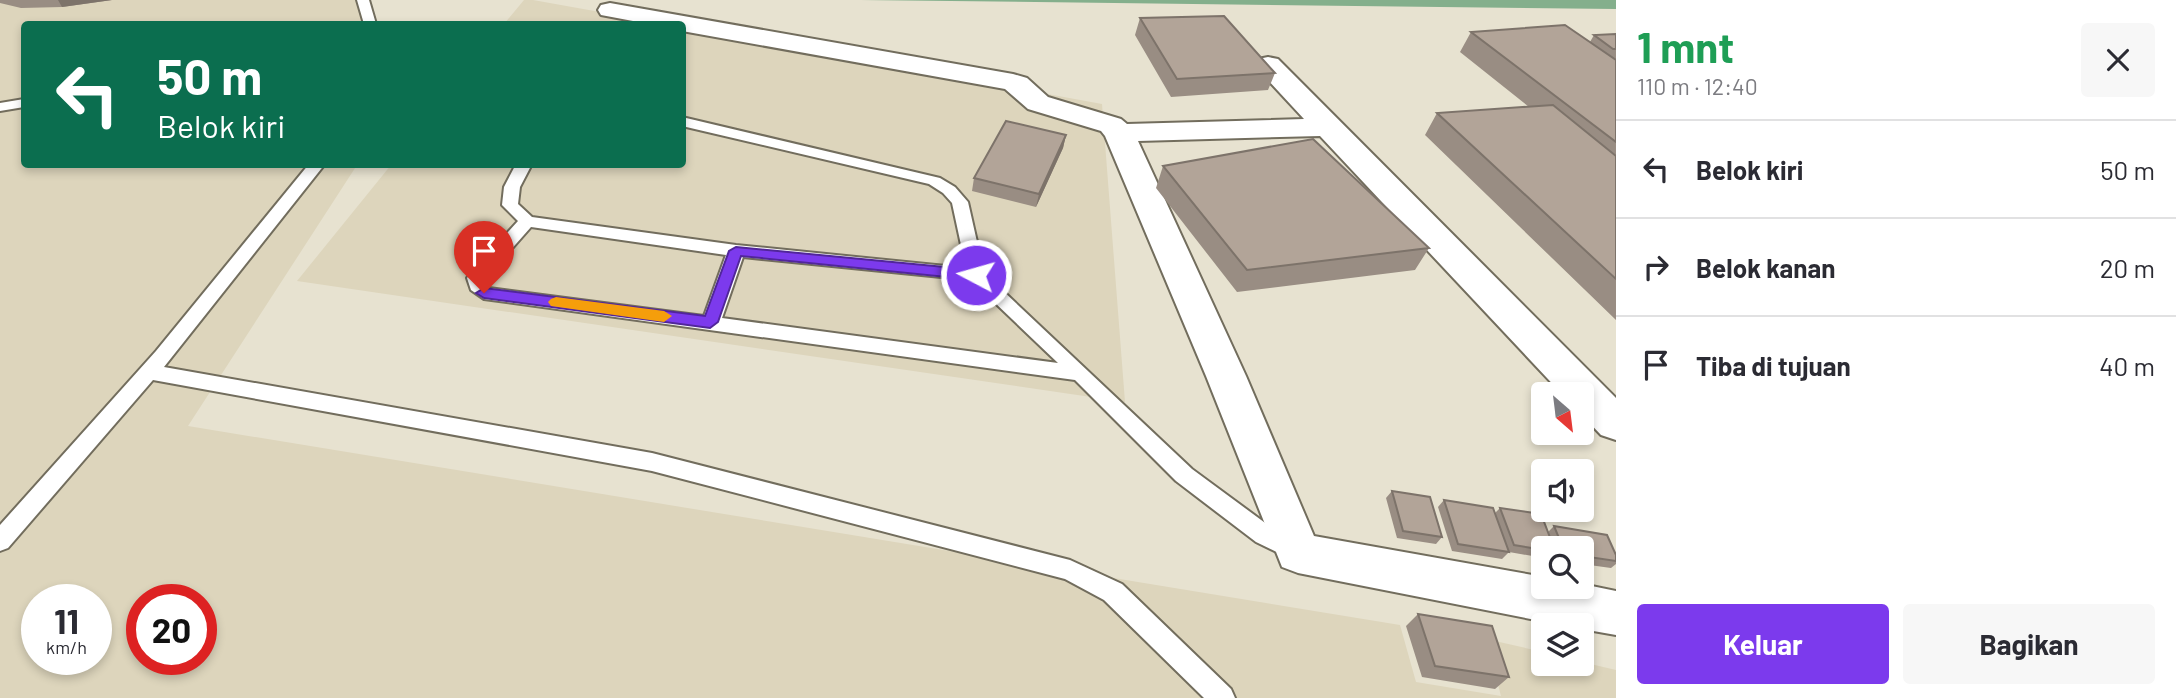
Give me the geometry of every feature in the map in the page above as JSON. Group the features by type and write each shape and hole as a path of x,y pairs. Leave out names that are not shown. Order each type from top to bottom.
{"street":[{"path":"610,10 672,21"},
{"path":"686,24 1013,82 1022,86 1031,99 1038,103 1101,121 1119,133 1226,376 1298,553 1616,613"},
{"path":"1268,65 1616,424"},
{"path":"1119,133 1329,127"}],"lane":[{"path":"363,0 369,21"},
{"path":"0,107 21,104"},
{"path":"686,122 934,181 949,190 960,202 976,275 1081,373 1184,475 1264,535 1298,553"},
{"path":"0,541 74,462 151,372 314,168"},
{"path":"522,168 512,187 510,205 527,221 736,251 976,275"},
{"path":"527,221 476,278 477,286 484,293 1081,373"},
{"path":"710,322 736,251"},
{"path":"151,372 652,462 1070,570 1113,592 1222,698"}],"shaded area":[{"path":"0,0 366,0 375,21 21,21 21,168 355,168 188,426 1400,625 1416,682 1501,696 1486,639 1531,649 1531,676 1594,676 1594,665 1616,670 1616,698 0,698"},
{"path":"524,0 533,0 650,21 506,21"},
{"path":"861,0 1616,0 1616,9"},
{"path":"686,28 1102,104 1125,402 297,281 389,168 686,168"}],"building":[{"path":"1224,16 1275,73 1177,79 1140,18"},
{"path":"1565,25 1616,60 1616,142 1471,32"},
{"path":"1616,34 1616,49 1594,35"},
{"path":"1553,105 1616,156 1616,279 1437,113"},
{"path":"1006,121 1066,135 1039,194 974,178"},
{"path":"1313,139 1429,248 1247,270 1163,166"},
{"path":"1392,491 1430,497 1442,537 1403,531"},
{"path":"1444,500 1493,508 1509,552 1458,544"},
{"path":"1500,508 1531,513 1531,522 1544,522 1549,536 1531,536 1531,548 1514,545"},
{"path":"1554,526 1607,535 1616,561 1594,558 1594,536 1558,536"},
{"path":"1418,614 1492,626 1509,677 1435,666"}],"slow traffic":[{"path":"556,302 664,316"}],"route":[{"path":"484,293 710,322 736,251 976,275"}]}
